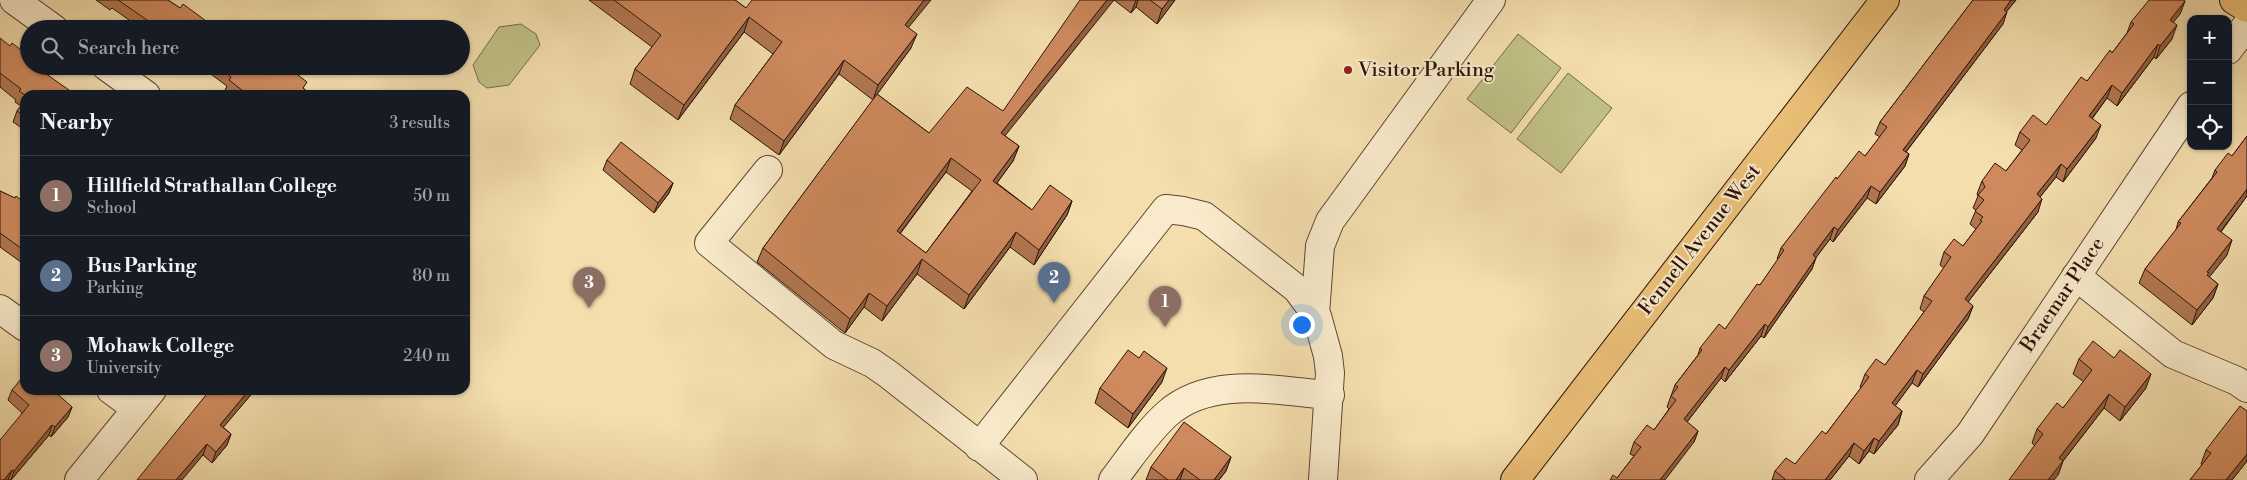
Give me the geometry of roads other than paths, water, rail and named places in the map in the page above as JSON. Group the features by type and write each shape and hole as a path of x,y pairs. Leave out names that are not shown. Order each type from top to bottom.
{"main road":[{"name":"Fennell Avenue West","path":"1515,480 1884,0"},
{"path":"2234,0 2247,8"}],"street":[{"path":"14,0 42,20"},
{"path":"1315,314 1320,246 1330,221 1491,0"},
{"path":"2232,45 2247,25"},
{"path":"118,75 139,90"},
{"name":"Braemar Place","path":"1929,480 1970,434 2187,112"},
{"path":"768,170 708,243 834,345 872,363 888,374 979,448 1023,480"},
{"path":"979,448 1166,209 1204,216 1297,289 1315,314 1328,356 1330,395 1323,480"},
{"path":"2076,276 2173,354 2237,381 2247,388"},
{"path":"0,308 20,323"},
{"path":"1113,480 1147,435 1167,414 1187,400 1226,389 1330,395"},
{"path":"79,480 144,399 129,395"}],"place":[{"name":"Visitor Parking","path":"1348,70"},
{"name":"Bus Parking","path":"1054,303"},
{"name":"Mohawk College","path":"589,308"},
{"name":"Hillfield Strathallan College","path":"1165,327"}]}
